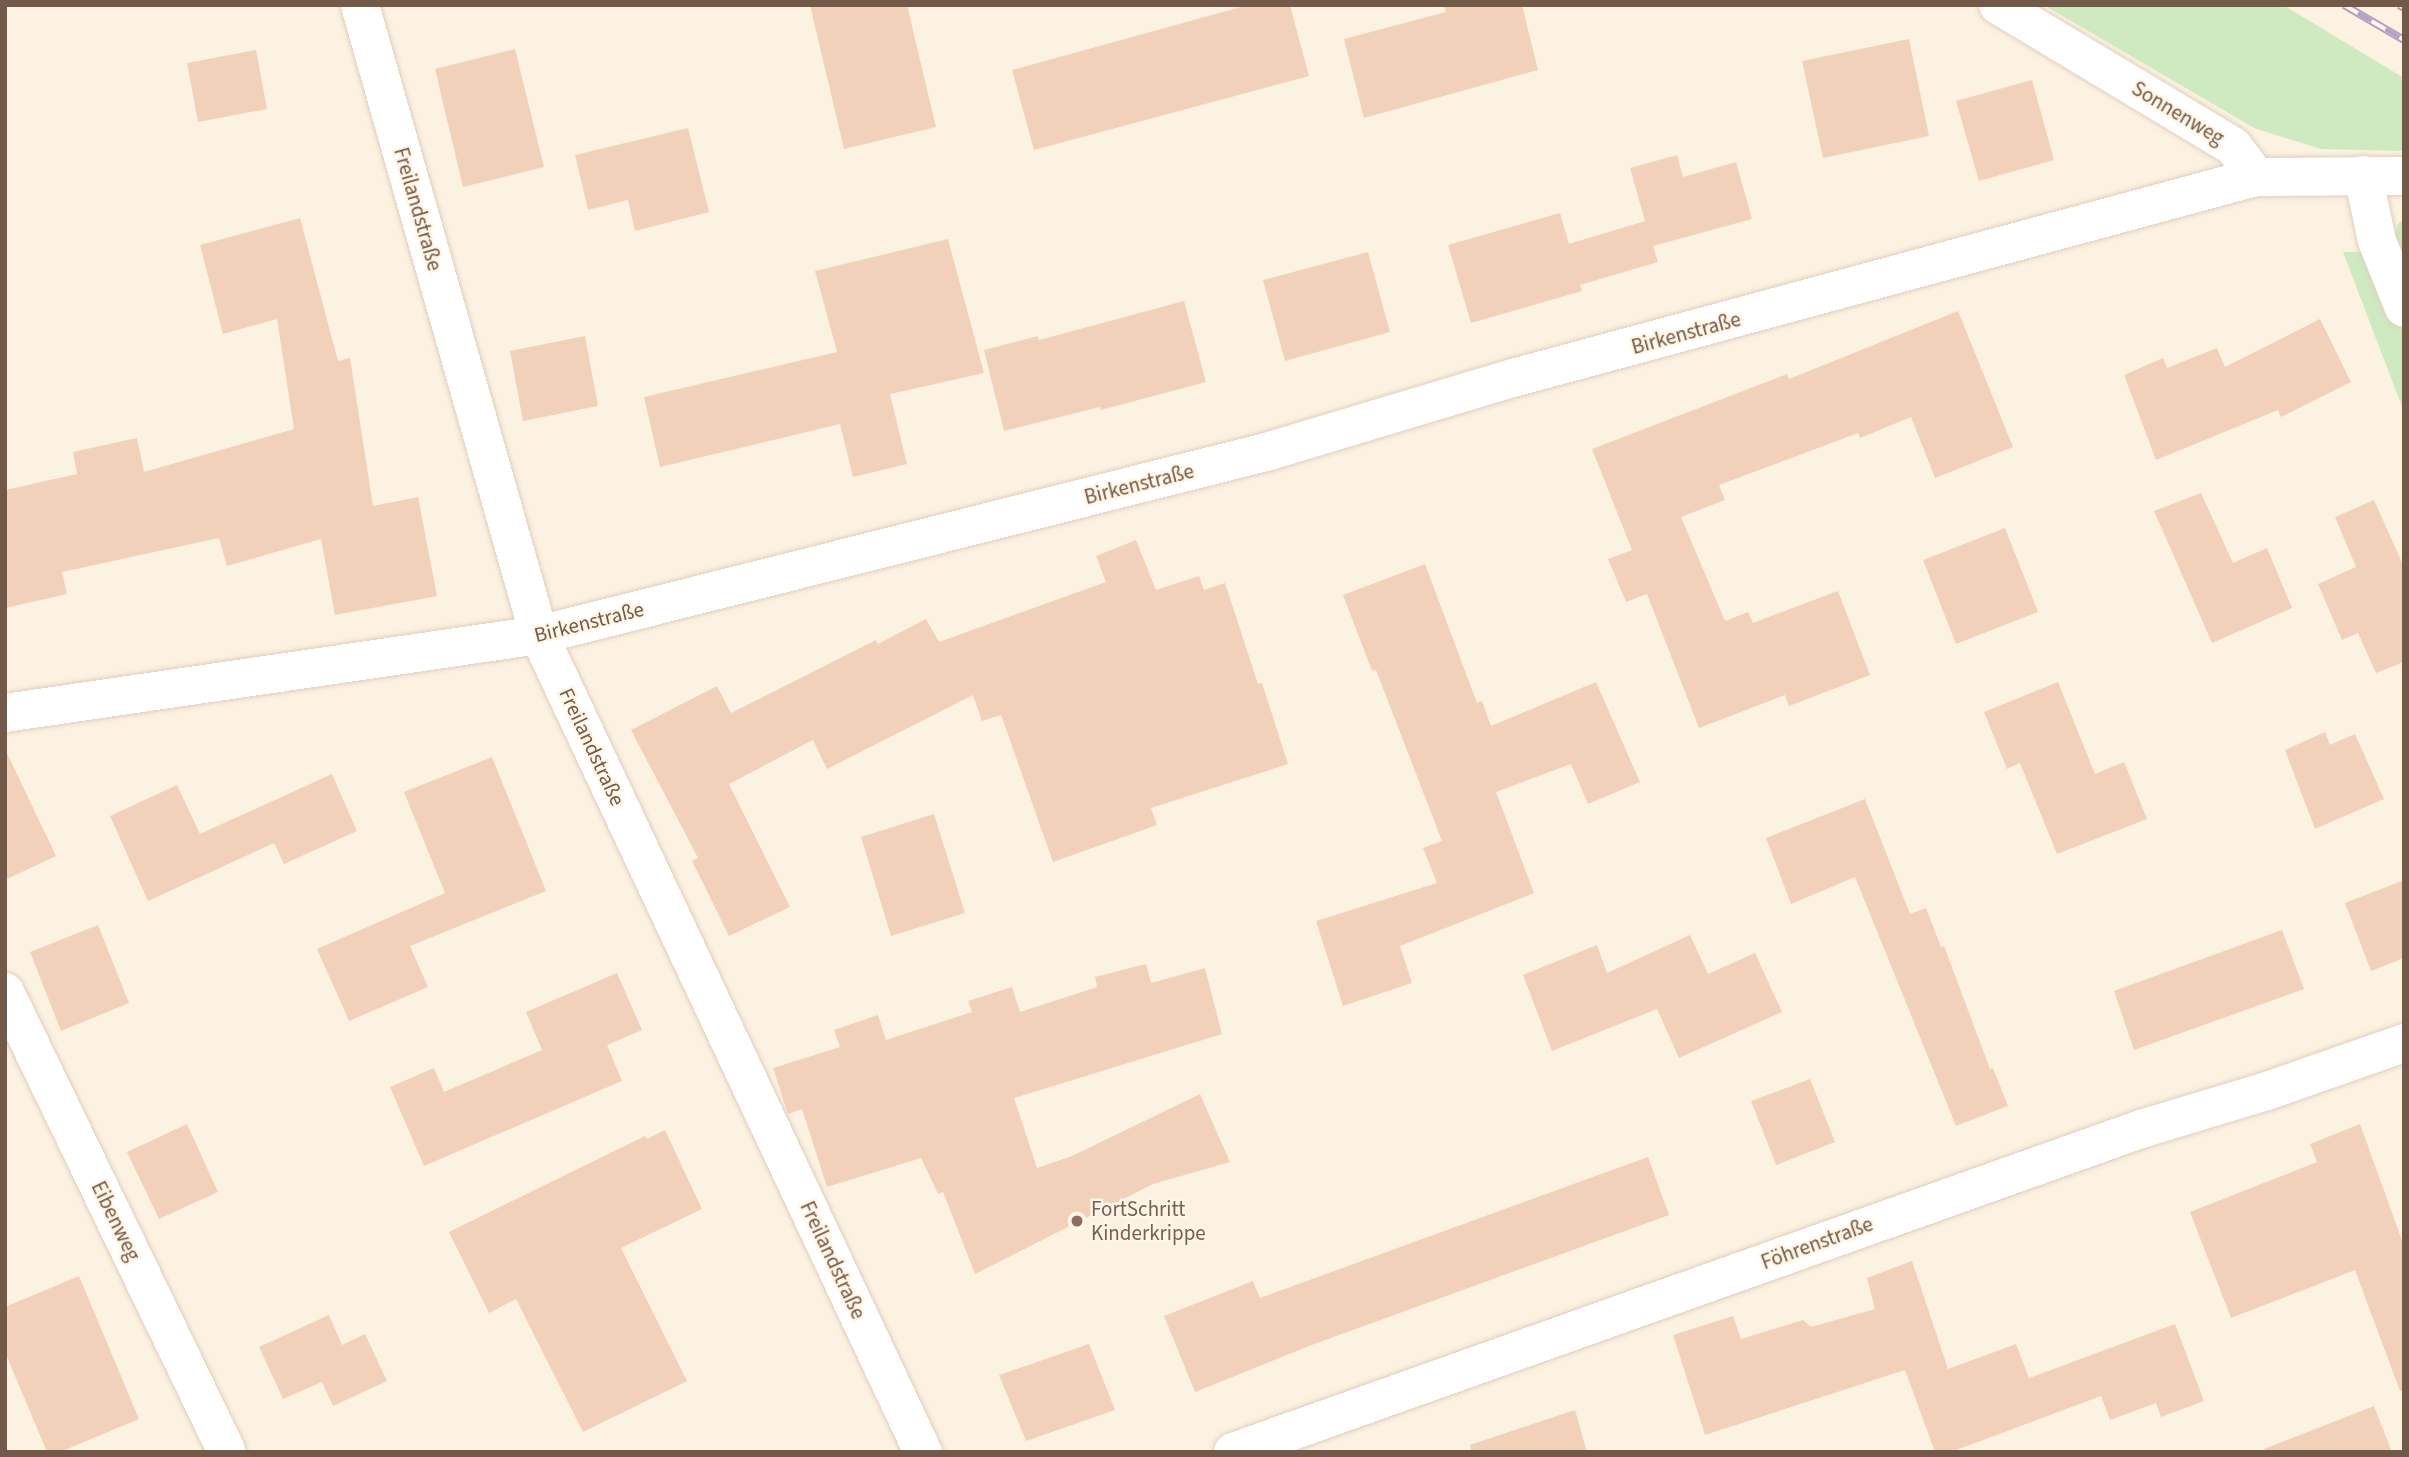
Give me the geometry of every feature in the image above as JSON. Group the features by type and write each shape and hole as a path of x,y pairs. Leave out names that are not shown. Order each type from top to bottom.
{"street":[{"name":"Freilandstraße","path":"360,5 539,635 923,1452"},
{"name":"Sonnenweg","path":"1998,5 2233,146 2256,177"},
{"path":"2363,175 2377,241 2404,308"},
{"path":"2256,177 2404,176"},
{"name":"Birkenstraße","path":"5,713 539,635 1266,452 1513,378 2256,177"},
{"name":"Eibenweg","path":"5,992 226,1450"},
{"name":"Föhrenstraße","path":"1233,1452 2141,1129 2267,1091 2404,1042"}],"green space":[{"path":"2044,5 2283,5 2404,78 2404,151 2321,149 2254,128"},
{"path":"2404,218 2404,412 2343,252 2389,252 2398,224"}],"building":[{"path":"810,5 907,5 936,127 844,149"},
{"path":"1248,5 1290,5 1309,76 1034,150 1012,70"},
{"path":"1444,5 1522,5 1538,70 1364,118 1344,39 1446,12"},
{"path":"1909,39 1929,136 1823,158 1802,61"},
{"path":"515,49 544,167 463,187 435,69"},
{"path":"256,50 267,109 198,122 187,63"},
{"path":"2032,80 2054,160 1979,181 1956,101"},
{"path":"688,128 709,212 635,231 628,200 588,210 575,155"},
{"path":"1677,155 1683,177 1736,162 1752,219 1653,246 1658,262 1580,285 1582,291 1471,323 1448,245 1560,213 1569,244 1645,221 1630,168"},
{"path":"300,218 338,361 350,358 373,506 418,497 437,596 335,615 321,539 227,566 219,538 62,572 67,594 5,608 5,490 77,474 73,452 137,438 144,472 294,429 277,319 223,334 200,245"},
{"path":"948,239 984,373 890,394 907,464 853,477 840,424 660,467 644,397 837,352 815,271"},
{"path":"1368,252 1390,332 1285,361 1263,280"},
{"path":"1184,301 1206,382 1101,410 1100,407 1004,431 984,350 1038,336 1039,340"},
{"path":"1958,311 2013,447 1935,478 1911,417 1860,438 1858,433 1719,485 1725,500 1681,517 1725,621 1748,612 1753,623 1838,591 1870,675 1789,706 1785,695 1699,728 1647,594 1626,602 1608,559 1632,550 1592,449 1787,374 1789,379"},
{"path":"2320,319 2351,382 2281,417 2278,410 2156,460 2124,375 2163,358 2167,368 2217,348 2225,367"},
{"path":"585,336 598,406 523,421 510,351"},
{"path":"2201,493 2233,563 2267,548 2292,608 2212,643 2154,511"},
{"path":"2374,500 2404,567 2404,662 2376,673 2358,633 2342,640 2318,584 2356,567 2335,517"},
{"path":"2005,528 2038,612 1956,644 1923,560"},
{"path":"1136,540 1156,590 1199,576 1204,590 1225,583 1288,764 1151,808 1157,825 1053,862 1001,715 982,721 973,695 827,769 813,740 729,784 790,907 729,936 692,861 698,858 631,730 717,686 731,713 876,640 878,644 926,619 939,642 1106,582 1096,556"},
{"path":"1425,564 1477,703 1482,701 1491,726 1596,682 1640,782 1588,804 1571,764 1496,792 1534,893 1400,946 1412,983 1343,1006 1316,921 1437,883 1423,848 1442,841 1376,670 1372,671 1343,595"},
{"path":"2058,682 2095,774 2124,762 2147,819 2057,854 2020,763 2007,769 1984,712"},
{"path":"2325,732 2330,745 2355,734 2384,799 2315,829 2285,750"},
{"path":"5,749 56,856 5,880"},
{"path":"492,757 546,891 410,946 428,987 349,1021 317,949 445,893 404,792"},
{"path":"332,774 357,831 284,864 274,843 148,901 110,816 177,785 200,834"},
{"path":"1865,799 1910,914 1926,908 1941,947 1944,946 1990,1069 1993,1068 2008,1106 1956,1126 1855,877 1791,904 1766,838"},
{"path":"934,814 965,913 891,936 861,837"},
{"path":"2404,880 2404,958 2371,971 2345,903"},
{"path":"98,925 129,1003 61,1031 30,952"},
{"path":"2282,930 2304,989 2134,1050 2114,991"},
{"path":"1690,935 1708,974 1755,953 1782,1012 1679,1058 1657,1009 1552,1051 1523,975 1597,945 1607,973"},
{"path":"1146,964 1151,983 1205,968 1222,1034 1014,1098 1037,1168 1072,1156 1200,1094 1230,1162 1153,1184 975,1274 943,1192 938,1194 921,1158 827,1187 802,1109 788,1114 773,1068 840,1047 834,1030 878,1015 886,1040 972,1012 968,1001 1012,987 1020,1012 1097,987 1095,977"},
{"path":"617,973 642,1030 607,1045 622,1081 424,1166 390,1087 434,1068 444,1092 542,1050 526,1012"},
{"path":"1810,1079 1835,1142 1776,1165 1751,1101"},
{"path":"187,1124 218,1192 159,1219 127,1152"},
{"path":"2360,1124 2404,1246 2404,1391 2400,1391 2355,1270 2231,1318 2190,1212 2317,1162 2310,1144"},
{"path":"665,1130 702,1209 621,1248 687,1381 583,1432 516,1299 489,1313 449,1232 645,1136 647,1139"},
{"path":"1648,1157 1669,1215 1309,1346 1195,1392 1164,1316 1253,1281 1260,1298"},
{"path":"1912,1261 1948,1369 2016,1344 2029,1378 2175,1324 2204,1401 2161,1417 2156,1403 2110,1420 2101,1396 1951,1452 1935,1452 1905,1370 1705,1435 1673,1335 1733,1316 1741,1339 1803,1320 1811,1327 1875,1309 1867,1278"},
{"path":"79,1276 139,1419 60,1452 47,1452 5,1352 5,1307"},
{"path":"329,1315 342,1345 365,1334 387,1381 333,1406 322,1382 283,1399 259,1347"},
{"path":"1089,1344 1115,1410 1026,1441 999,1375"},
{"path":"2374,1406 2392,1452 2264,1452 2264,1449"},
{"path":"1575,1410 1587,1452 1471,1452 1470,1445"}],"railway":[{"path":"2344,5 2404,40"},
{"path":"2399,5 2404,8"}],"place":[{"name":"FortSchritt Kinderkrippe","path":"1077,1221"}]}
